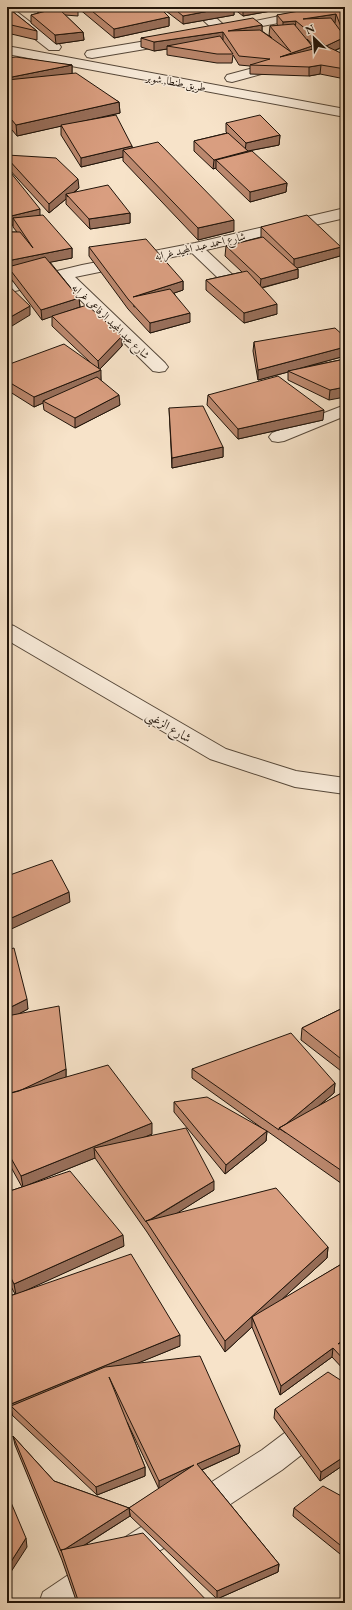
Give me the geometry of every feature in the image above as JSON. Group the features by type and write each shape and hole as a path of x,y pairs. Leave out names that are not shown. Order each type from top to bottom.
{"street":[{"path":"196,7 223,31"},
{"path":"208,34 330,8 345,7"},
{"path":"7,11 54,47"},
{"path":"142,35 155,44"},
{"name":"طريق طنطا, شوبر","path":"7,38 200,72"},
{"path":"92,54 186,38"},
{"name":"طريق طنطا, شوبر","path":"7,50 345,113"},
{"path":"232,78 294,61 345,52"},
{"path":"82,76 101,68 114,57"},
{"name":"طريق طنطا, شوبر","path":"216,75 262,83"},
{"name":"شارع احمد عبد المجيد غرابه","path":"7,288 64,274 195,248 345,213"},
{"path":"195,248 255,304"},
{"name":"شارع عبد المجيد الرفاعى غرابه","path":"64,274 159,367"},
{"path":"278,437 345,410"},
{"name":"شارع الزغبى","path":"10,636 218,754 295,779 345,786"},
{"path":"54,1603 272,1460 345,1404"}],"building":[{"path":"7,7 37,31 7,24"},
{"path":"87,7 159,7 169,17 114,29"},
{"path":"172,7 230,7 183,16"},
{"path":"321,7 345,7 345,13 340,14 345,14 345,37 326,46 296,21 283,22 277,15","holes":["336,14 345,37 331,18 303,19"]},
{"path":"58,8 83,32 55,35 31,15"},
{"path":"253,18 262,25 228,31 260,30 291,52 270,26 294,24 312,46 280,57 326,46 345,55 345,69 321,65 309,67 250,65 270,59 239,56 223,32 154,42 141,38"},
{"path":"220,36 233,54 217,54 167,46"},
{"path":"16,57 72,65 7,78 7,58"},
{"path":"76,73 119,102 16,125 7,114 7,80"},
{"path":"116,115 132,146 81,158 61,125"},
{"path":"260,115 280,135 246,143 226,123"},
{"path":"228,133 248,151 214,160 194,141"},
{"path":"158,142 234,220 198,228 123,150"},
{"path":"252,151 287,183 250,192 216,160"},
{"path":"7,155 56,158 78,179 49,204 7,158"},
{"path":"7,168 40,209 7,217"},
{"path":"108,185 130,213 89,219 66,194"},
{"path":"43,215 72,248 7,261 7,232 20,232 33,248 13,218"},
{"path":"307,215 341,247 294,259 261,227"},
{"path":"263,237 298,269 261,279 226,246"},
{"path":"146,239 183,281 133,297 170,289 190,313 150,323 128,299 89,247"},
{"path":"45,257 79,298 41,310 8,267"},
{"path":"247,271 277,304 244,313 206,280"},
{"path":"7,284 30,306 7,319"},
{"path":"87,305 122,336 98,361 52,316"},
{"path":"335,328 345,337 345,347 258,370 254,342"},
{"path":"64,344 101,370 34,397 7,381 7,365"},
{"path":"345,359 345,387 330,390 288,371"},
{"path":"278,376 324,410 238,429 208,395"},
{"path":"97,377 119,395 75,418 43,401"},
{"path":"203,406 223,447 172,458 169,408"},
{"path":"52,860 69,892 7,920 7,876"},
{"path":"14,948 27,999 7,1009 7,950"},
{"path":"59,1006 66,1069 19,1091 7,1094 7,1016"},
{"path":"345,1007 345,1062 302,1028"},
{"path":"291,1033 335,1083 286,1124 279,1128 279,1130 192,1069"},
{"path":"108,1065 152,1123 21,1176 7,1151 7,1094"},
{"path":"345,1091 345,1173 279,1128"},
{"path":"207,1097 267,1131 226,1165 174,1102"},
{"path":"186,1128 214,1181 146,1222 94,1148"},
{"path":"70,1171 123,1235 14,1284 7,1270 7,1192"},
{"path":"276,1188 328,1247 225,1341 146,1221"},
{"path":"131,1254 180,1335 11,1404 7,1391 7,1297"},
{"path":"345,1262 345,1339 338,1344 345,1340 345,1361 333,1348 281,1386 252,1317"},
{"path":"200,1356 240,1445 197,1464 279,1564 217,1591 129,1508 194,1465 159,1481 109,1377 145,1467 96,1487 11,1406 105,1367"},
{"path":"328,1372 345,1383 345,1456 321,1472 275,1409"},
{"path":"13,1436 54,1481 129,1508 61,1551"},
{"path":"323,1486 345,1498 345,1549 294,1508"},
{"path":"7,1493 26,1538 7,1568"},
{"path":"143,1533 209,1603 79,1603 61,1550"}]}
